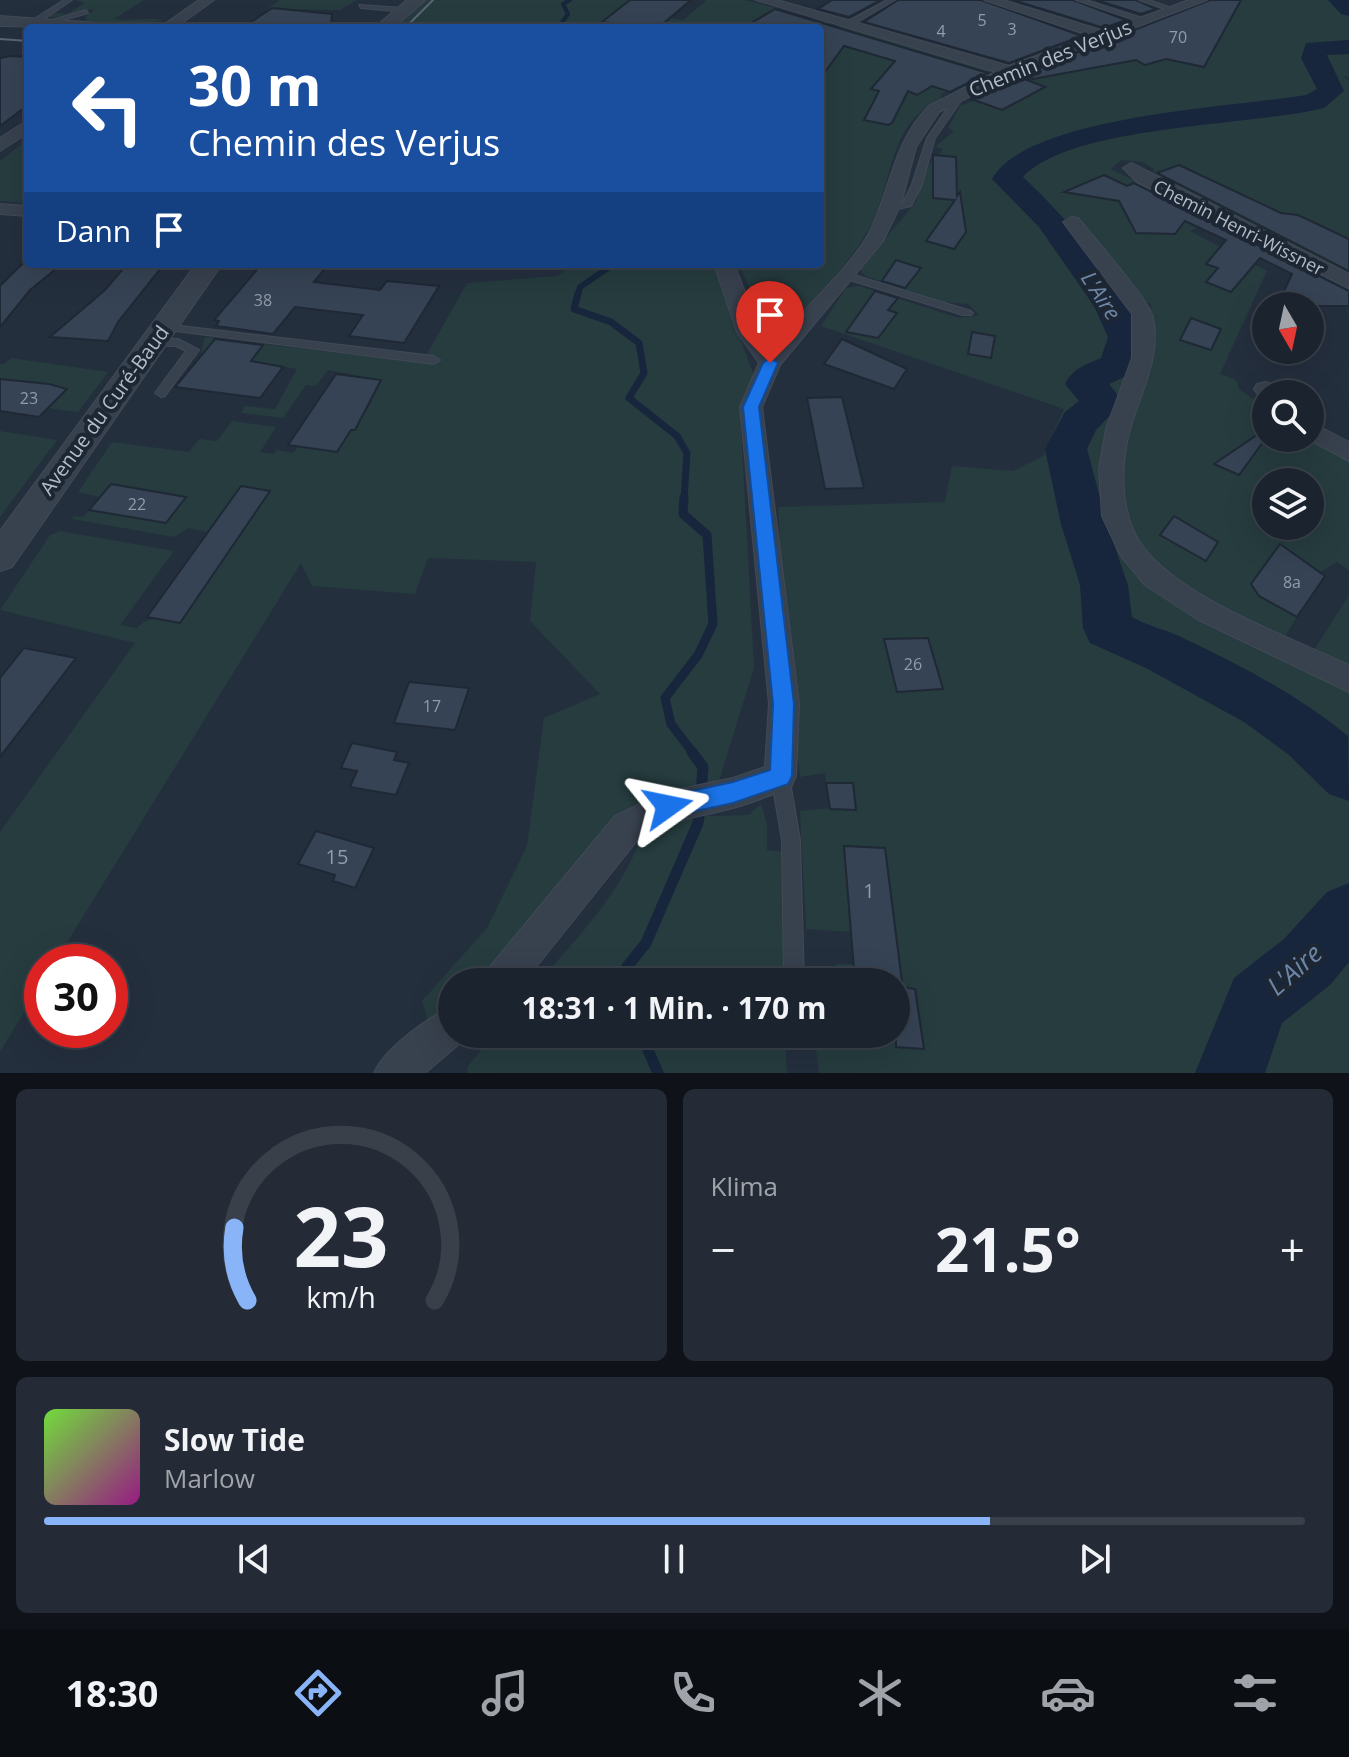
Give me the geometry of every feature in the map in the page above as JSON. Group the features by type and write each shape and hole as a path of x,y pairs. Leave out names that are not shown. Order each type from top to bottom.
{"street":[{"path":"172,24 208,0"},
{"path":"762,0 1009,71"},
{"path":"990,0 1102,35"},
{"name":"Chemin des Verjus","path":"780,776 784,704 751,407 770,363 874,241 889,210 908,147 919,124 934,109 1009,71 1102,35 1143,10 1173,10 1201,0"},
{"path":"0,21 52,24"},
{"path":"824,33 845,22"},
{"path":"0,146 24,128"},
{"name":"Chemin Henri-Wissner","path":"1131,168 1143,178 1349,282"},
{"path":"0,209 24,211"},
{"path":"1072,222 1142,314 1143,358 1118,429 1111,469 1115,516 1130,549 1155,577 1207,611 1349,679"},
{"name":"Avenue du Curé-Baud","path":"0,557 36,522 159,334 206,268"},
{"path":"726,268 747,332 770,363"},
{"path":"744,316 799,328"},
{"path":"1324,438 1349,453"},
{"path":"512,968 627,827 650,811 685,800 733,793 780,776"},
{"path":"394,1073 438,1037"}],"lane":[{"path":"39,23 69,0"},
{"path":"845,22 892,0"},
{"path":"1079,0 1143,10"},
{"path":"361,6 399,17"},
{"path":"844,275 967,313"},
{"path":"159,334 434,360"},
{"path":"159,334 193,350 161,393"},
{"path":"780,776 791,840 794,968"}],"green space":[{"path":"76,0 144,0 114,19 164,20 143,24 86,21 86,16 95,10 48,17 55,13 67,14 85,3"},
{"path":"280,0 357,0 340,10 267,9"},
{"path":"424,0 646,0 639,13 683,20 707,0 744,0 784,10 780,12 831,23 824,27 824,24 402,24"},
{"path":"1215,0 1349,0 1349,77 1343,76 1349,81 1349,273 1151,177 1154,169 1143,162 1121,160 1111,169 1349,287 1349,294 1205,224 1190,231 1267,271 1257,292 1252,292 1252,304 1220,374 1236,380 1239,389 1252,398 1252,452 1324,452 1324,446 1349,460 1349,570 1337,562 1320,572 1278,546 1269,559 1260,596 1297,617 1283,640 1188,588 1162,569 1142,545 1127,517 1121,483 1125,430 1152,353 1151,304 1138,300 1138,358 1107,453 1133,563 1349,686 1349,1073 819,1073 816,1048 910,1048 910,968 836,968 836,964 853,964 851,932 806,929 800,811 830,808 825,773 800,777 783,607 778,507 945,502 952,466 1013,471 1043,456 1064,409 821,326 846,288 859,286 959,318 979,315 968,304 944,302 865,276 860,269 916,202 932,155 939,155 943,149 935,147 954,131 948,128 960,106 1029,80 1028,71 1072,56 1070,54 1118,35 1135,34 1133,30"},
{"path":"841,25 988,69 990,75 976,83 949,81 967,86 941,94 941,99 924,109 911,122 895,152 872,223 858,247 804,310 779,317 762,309 741,269 824,268 824,38"},
{"path":"24,142 24,203 0,201 0,161"},
{"path":"568,268 714,268 754,376 740,408 754,668 708,816 749,815 761,804 767,824 767,850 784,852 784,968 551,968 609,897 640,840 653,834 638,808 494,968 451,968 487,928 527,846 544,718 600,694 530,621 536,562 428,558 415,594 312,586 301,563 66,944 24,944 24,1013 0,1052 0,832 135,643 0,610 50,535 60,531 174,551 120,625 137,628 157,619 180,623 270,491 241,486 208,532 188,528 174,537 72,519 74,516 83,517 100,497 78,492 112,442 189,452 199,439 217,441 232,421 276,427 260,452 274,454 277,450 293,453 298,446 355,430 380,380 328,370 316,386 306,385 283,418 241,413 245,406 275,409 297,369 249,360 200,357 205,337 422,363 467,283 557,276"},
{"path":"11,358 108,372 78,412 48,408 66,389 0,379 0,364"},
{"path":"0,431 57,440 0,517"},
{"path":"1349,595 1349,674 1311,655"},
{"path":"438,983 438,1024 431,1030 422,1001"},
{"path":"483,1048 786,1048 787,1073 468,1073 467,1067"}],"building":[{"path":"630,0 691,0 663,24 602,22"},
{"path":"832,0 881,0 849,17 818,9"},
{"path":"898,0 981,0 1082,36 1009,63 864,22"},
{"path":"1013,0 1073,0 1126,20 1104,28"},
{"path":"1096,0 1136,0 1156,9 1141,14"},
{"path":"1210,0 1241,0 1204,67 1166,59 1145,65 1136,60 1027,80 1045,87 1002,110 971,99 1015,77"},
{"path":"272,8 332,14 331,24 248,24"},
{"path":"775,9 988,73 950,92 932,86 917,95 908,91 892,123 888,125 864,120 879,91 871,89 895,61 844,46 824,74 824,24 750,24"},
{"path":"24,57 24,108 0,126 0,58"},
{"path":"933,155 956,157 957,196 960,192 966,232 954,249 926,241 955,200 933,198"},
{"path":"1179,165 1281,213 1298,215 1349,239 1349,271 1157,173"},
{"path":"1104,175 1127,186 1134,183 1349,291 1349,306 1324,306 1324,292 1284,292 1292,274 1260,258 1231,292 1206,282 1218,268 1206,264 1226,240 1185,221 1175,234 1136,233 1119,201 1064,192"},
{"path":"896,260 921,268 905,288 882,281"},
{"path":"22,264 24,268 57,268 30,290 0,327 0,286"},
{"path":"124,268 161,268 118,322 108,341 50,337 105,290"},
{"path":"259,268 325,268 314,282 380,290 387,281 439,286 404,343 349,336 363,315 295,307 273,334 216,326 219,321 214,320"},
{"path":"875,291 898,298 888,310 897,313 878,338 846,332"},
{"path":"1191,318 1221,329 1211,350 1180,340"},
{"path":"972,332 995,336 991,358 968,354"},
{"path":"215,339 263,345 251,361 283,367 260,398 175,387"},
{"path":"842,339 907,369 894,389 824,364"},
{"path":"336,374 381,380 355,430 351,430 337,452 288,445"},
{"path":"0,379 67,389 39,417 0,411"},
{"path":"842,397 864,488 825,489 807,398"},
{"path":"1252,438 1252,452 1256,452 1239,475 1214,464"},
{"path":"111,484 186,497 166,523 89,510"},
{"path":"241,486 270,491 180,623 147,617"},
{"path":"1174,516 1218,542 1206,561 1160,535"},
{"path":"1280,544 1325,576 1297,617 1259,596 1251,584"},
{"path":"928,638 943,689 897,692 884,639"},
{"path":"24,648 76,658 0,757 0,678"},
{"path":"409,682 469,688 455,730 394,723"},
{"path":"352,743 397,752 394,760 409,763 396,795 350,787 357,771 341,768"},
{"path":"826,783 853,783 856,810 830,809"},
{"path":"316,831 374,848 355,888 333,881 335,875 298,864"},
{"path":"844,846 885,848 900,968 854,968"},
{"path":"910,988 915,989 924,1049 910,1048"}],"waterway":[{"path":"561,24 568,14 563,4 570,0"},
{"name":"L'Aire","path":"1339,0 1349,9"},
{"name":"L'Aire","path":"1349,47 1315,48 1314,58 1331,91 1314,102 1112,131 1035,156 1018,165 1007,179 1050,220 1112,305 1127,337 1117,365 1087,379 1085,384 1103,402 1080,422 1066,449 1084,524 1104,585 1108,628 1164,653 1262,705 1307,736 1349,775"},
{"path":"578,295 580,287 608,268"},
{"path":"578,293 574,309 611,322 639,343 644,373 629,398 677,436 687,453 684,499"},
{"path":"684,497 683,514 707,535 713,624 698,655 665,698 671,724 694,754"},
{"path":"692,752 703,767 701,794"},
{"path":"626,968 646,943 698,823 700,808"},
{"name":"L'Aire","path":"1230,1073 1257,1001 1307,962 1349,914"},
{"path":"647,1048 658,1073"}],"tram line":[{"path":"409,24 433,0"},
{"path":"0,39 24,41"}],"route":[{"path":"668,806 685,800 733,793 780,776 784,704 751,407 770,363"}]}
